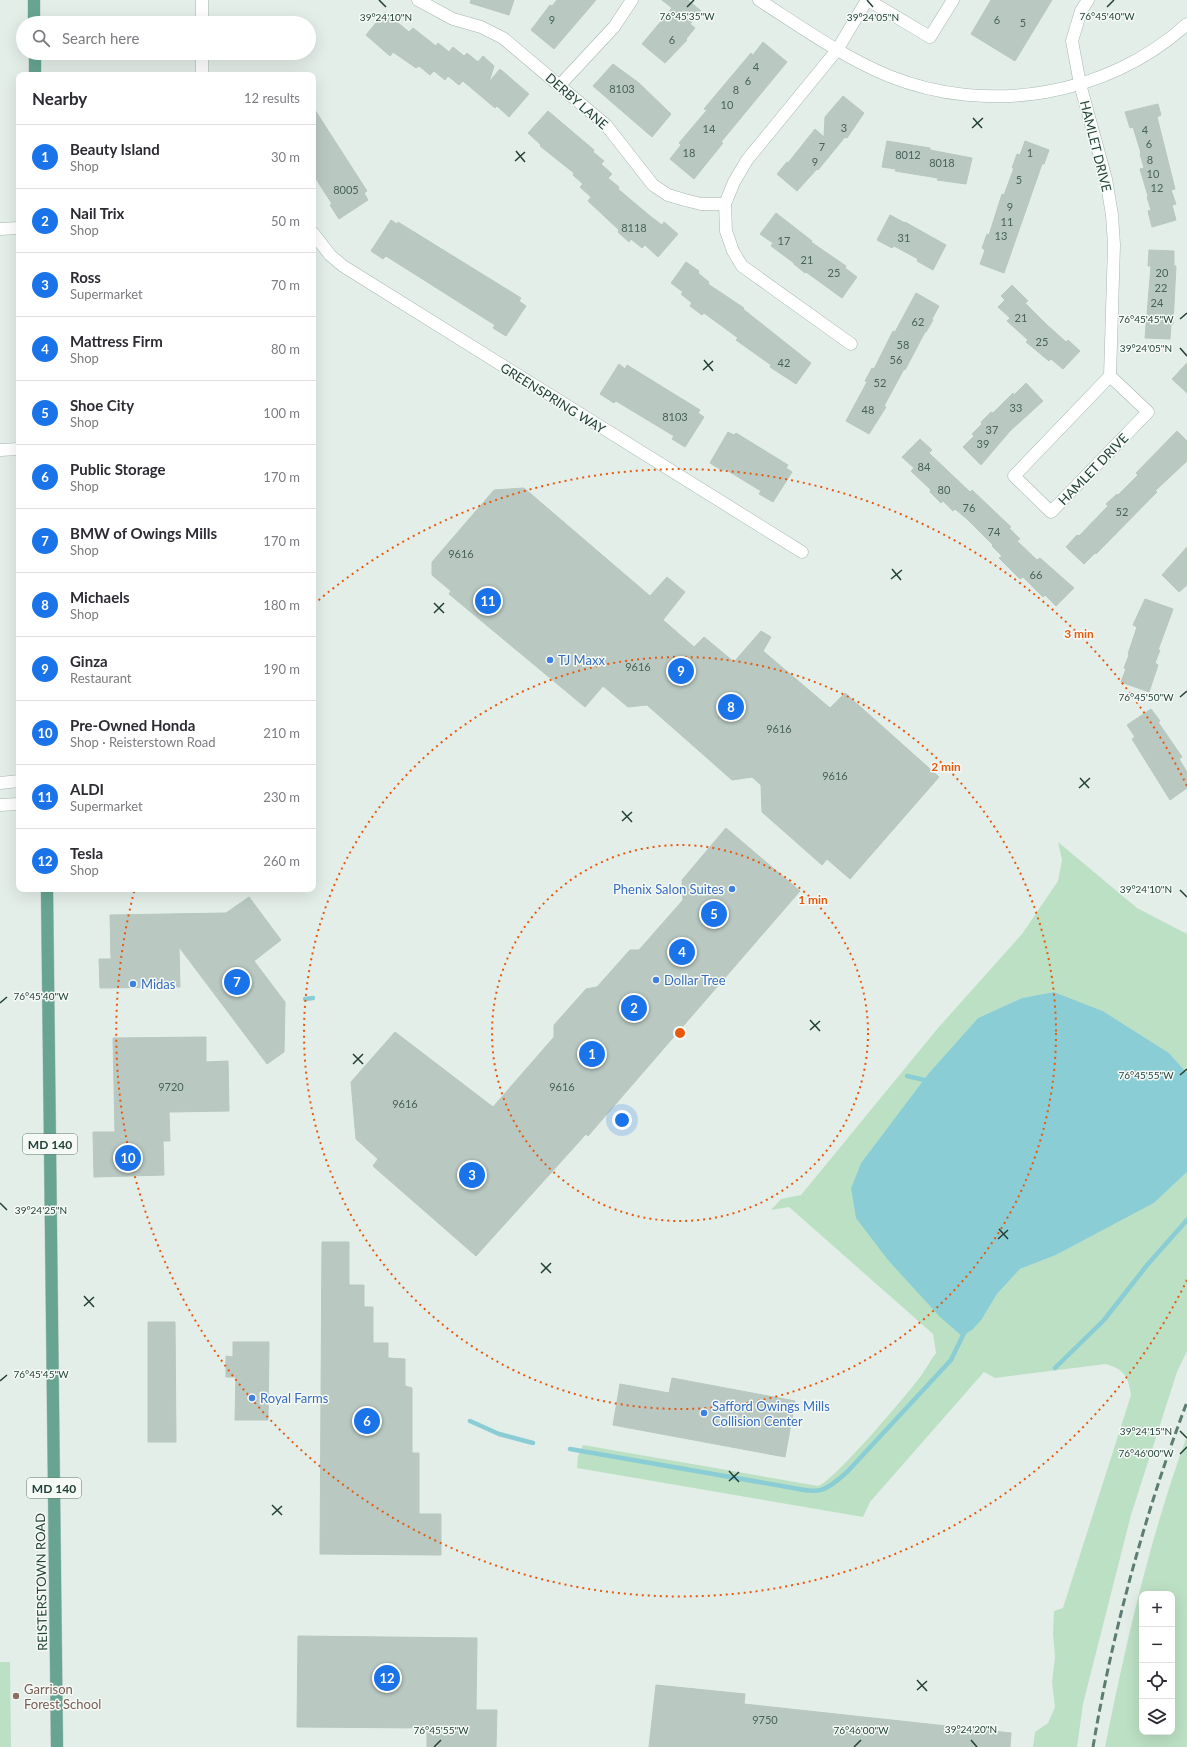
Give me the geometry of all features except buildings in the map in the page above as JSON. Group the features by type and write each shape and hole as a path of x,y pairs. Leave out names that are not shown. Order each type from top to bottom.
{"main road":[{"path":"34,0 34,16"},
{"path":"35,60 35,72"},
{"name":"REISTERSTOWN ROAD","path":"47,892 57,1747"}],"street":[{"path":"202,0 202,16"},
{"name":"DERBY LANE","path":"418,0 453,19 481,27 503,38 606,125 653,185 668,195 702,204 725,204"},
{"path":"560,85 614,27 632,0"},
{"path":"759,0 837,50 890,76 922,87 958,94 1009,96 1033,94 1080,84 1130,64 1165,42 1187,24"},
{"path":"851,344 742,266 733,252 726,232 725,204 734,182 746,160 837,50 868,0 930,37 953,0"},
{"name":"HAMLET DRIVE","path":"1088,0 1081,11 1072,40 1073,55 1106,180 1112,215 1114,245 1110,376 1014,476 1051,512 1148,412 1110,376"},
{"path":"202,60 202,72"},
{"path":"0,229 16,228"},
{"name":"GREENSPRING WAY","path":"316,237 330,255 343,266 802,552"},
{"path":"0,450 16,450"},
{"path":"0,783 16,781"},
{"path":"0,805 16,804"}],"green space":[{"path":"1058,842 1137,908 1187,934 1187,1073 1169,1053 1103,1011 1054,992 1022,998 978,1018 928,1074 861,1163 851,1188 982,1319 997,1294 1020,1269 1056,1255 1154,1203 1187,1172 1187,1351 1177,1372 1131,1515 1083,1704 1077,1747 1033,1747 1035,1732 1048,1723 1055,1707 1052,1682 1055,1657 1053,1634 1054,1611 1063,1608 1131,1395 1127,1378 1118,1369 1106,1364 995,1378 984,1372 870,1502 863,1517 577,1468 578,1456 583,1445 818,1486 826,1481 853,1455 920,1378 936,1353 933,1334 789,1207 771,1210 781,1199 801,1195 938,1028 1022,934 1058,881 1062,860"},
{"path":"1187,1436 1187,1747 1105,1747 1121,1668 1139,1594 1139,1735 1175,1735 1175,1591 1140,1591 1162,1512"},
{"path":"0,1662 10,1662 11,1747 0,1747"}],"water":[{"path":"1054,992 1103,1011 1169,1053 1187,1073 1187,1172 1154,1203 1056,1255 1020,1269 997,1294 982,1319 972,1330 962,1336 940,1317 888,1260 856,1218 851,1188 861,1163 928,1074 978,1018 1022,998"}],"waterway":[{"path":"305,999 313,998"},
{"path":"907,1076 929,1081"},
{"path":"1055,1368 1104,1320 1148,1264 1187,1220"},
{"path":"570,1449 804,1490 811,1491 824,1489 848,1471 951,1360 965,1331"},
{"path":"470,1421 499,1434 533,1443"}],"railway":[{"path":"1093,1747 1120,1616 1144,1529 1187,1402"}],"place":[{"name":"ALDI","path":"488,601"},
{"name":"TJ Maxx","path":"550,660"},
{"name":"Ginza","path":"681,671"},
{"name":"Michaels","path":"731,707"},
{"name":"Phenix Salon Suites","path":"732,889"},
{"name":"Shoe City","path":"714,914"},
{"name":"Mattress Firm","path":"682,952"},
{"name":"Dollar Tree","path":"656,980"},
{"name":"BMW of Owings Mills","path":"237,982"},
{"name":"Midas","path":"133,984"},
{"name":"Nail Trix","path":"634,1008"},
{"name":"Beauty Island","path":"592,1054"},
{"name":"Pre-Owned Honda","path":"128,1158"},
{"name":"Ross","path":"472,1175"},
{"name":"Royal Farms","path":"252,1398"},
{"name":"Safford Owings Mills Collision Center","path":"704,1413"},
{"name":"Public Storage","path":"367,1421"},
{"name":"Tesla","path":"387,1678"},
{"name":"Garrison Forest School","path":"16,1696"}]}
